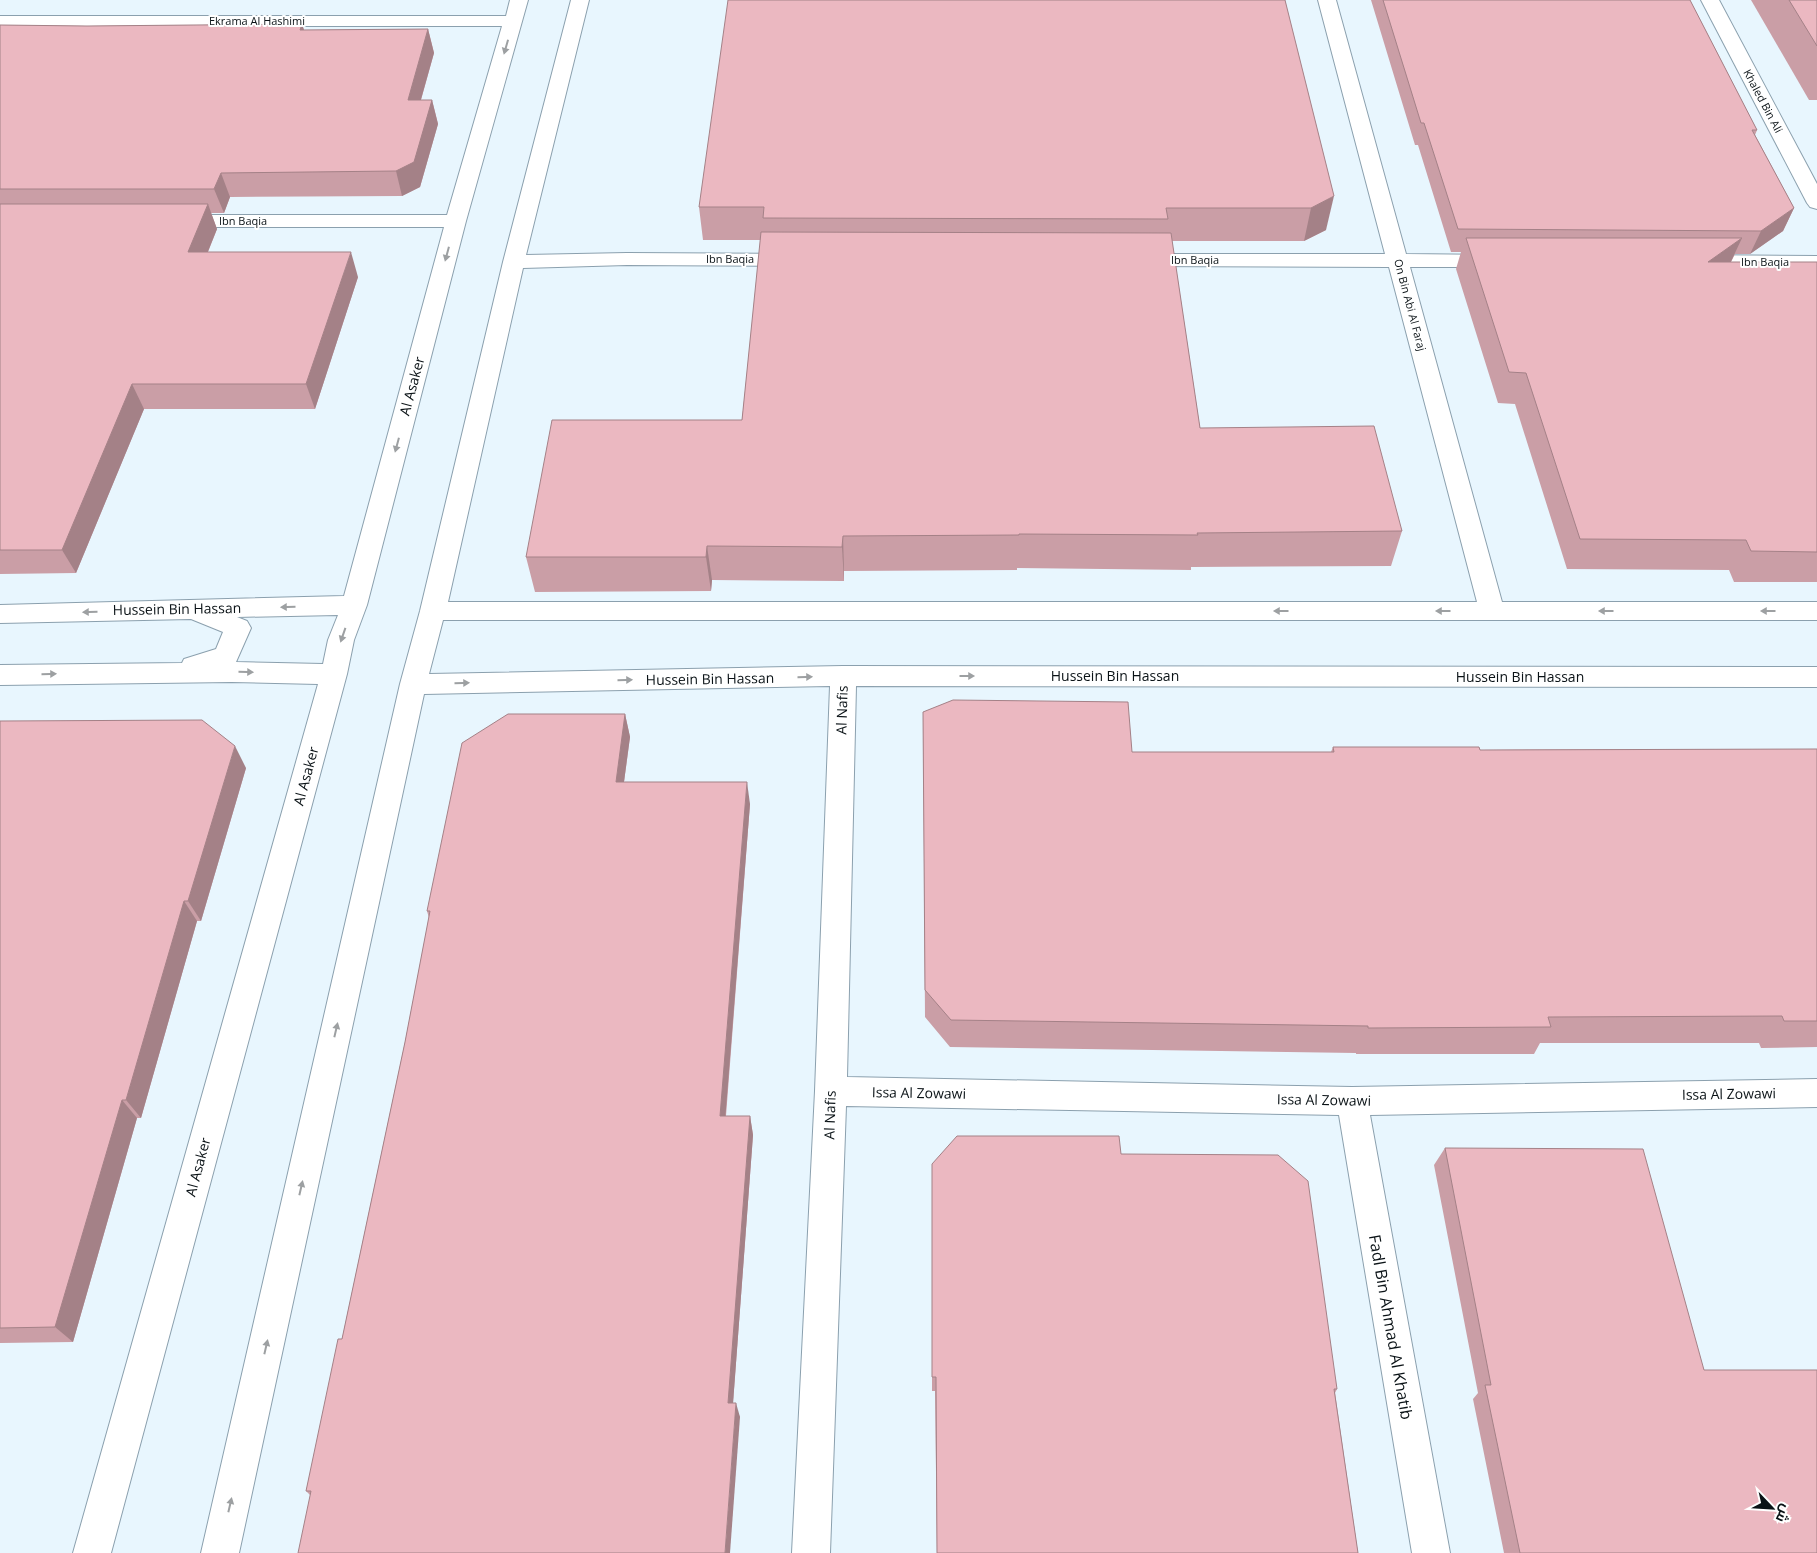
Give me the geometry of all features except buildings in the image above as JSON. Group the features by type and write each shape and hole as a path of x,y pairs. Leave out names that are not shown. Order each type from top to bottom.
{"street":[{"path":"220,1553 414,684 514,262 580,0"},
{"name":"On Bin Abi Al Faraj","path":"1327,0 1492,611"},
{"name":"Khaled Bin Ali","path":"1710,0 1817,203"},
{"name":"Ekrama Al Hashimi","path":"0,21 516,10"},
{"name":"Al Asaker","path":"92,1553 334,674 341,640 354,605 456,221 516,10"},
{"name":"Ibn Baqia","path":"159,221 456,221"},
{"name":"Ibn Baqia","path":"514,262 627,259 815,260"},
{"name":"Ibn Baqia","path":"1122,260 1518,261"},
{"name":"Ibn Baqia","path":"1677,261 1817,262"},
{"name":"Hussein Bin Hassan","path":"0,614 354,605"},
{"path":"172,672 226,656 238,628 191,609"},
{"path":"432,611 1817,611"},
{"path":"0,675 172,672 334,674"},
{"name":"Hussein Bin Hassan","path":"414,684 843,676 1817,677"},
{"name":"Al Nafis","path":"811,1553 831,1091 843,676"},
{"name":"Issa Al Zowawi","path":"831,1091 1352,1100 1817,1092"},
{"name":"Fadl Bin Ahmad Al Khatib","path":"1352,1100 1431,1553"}]}
